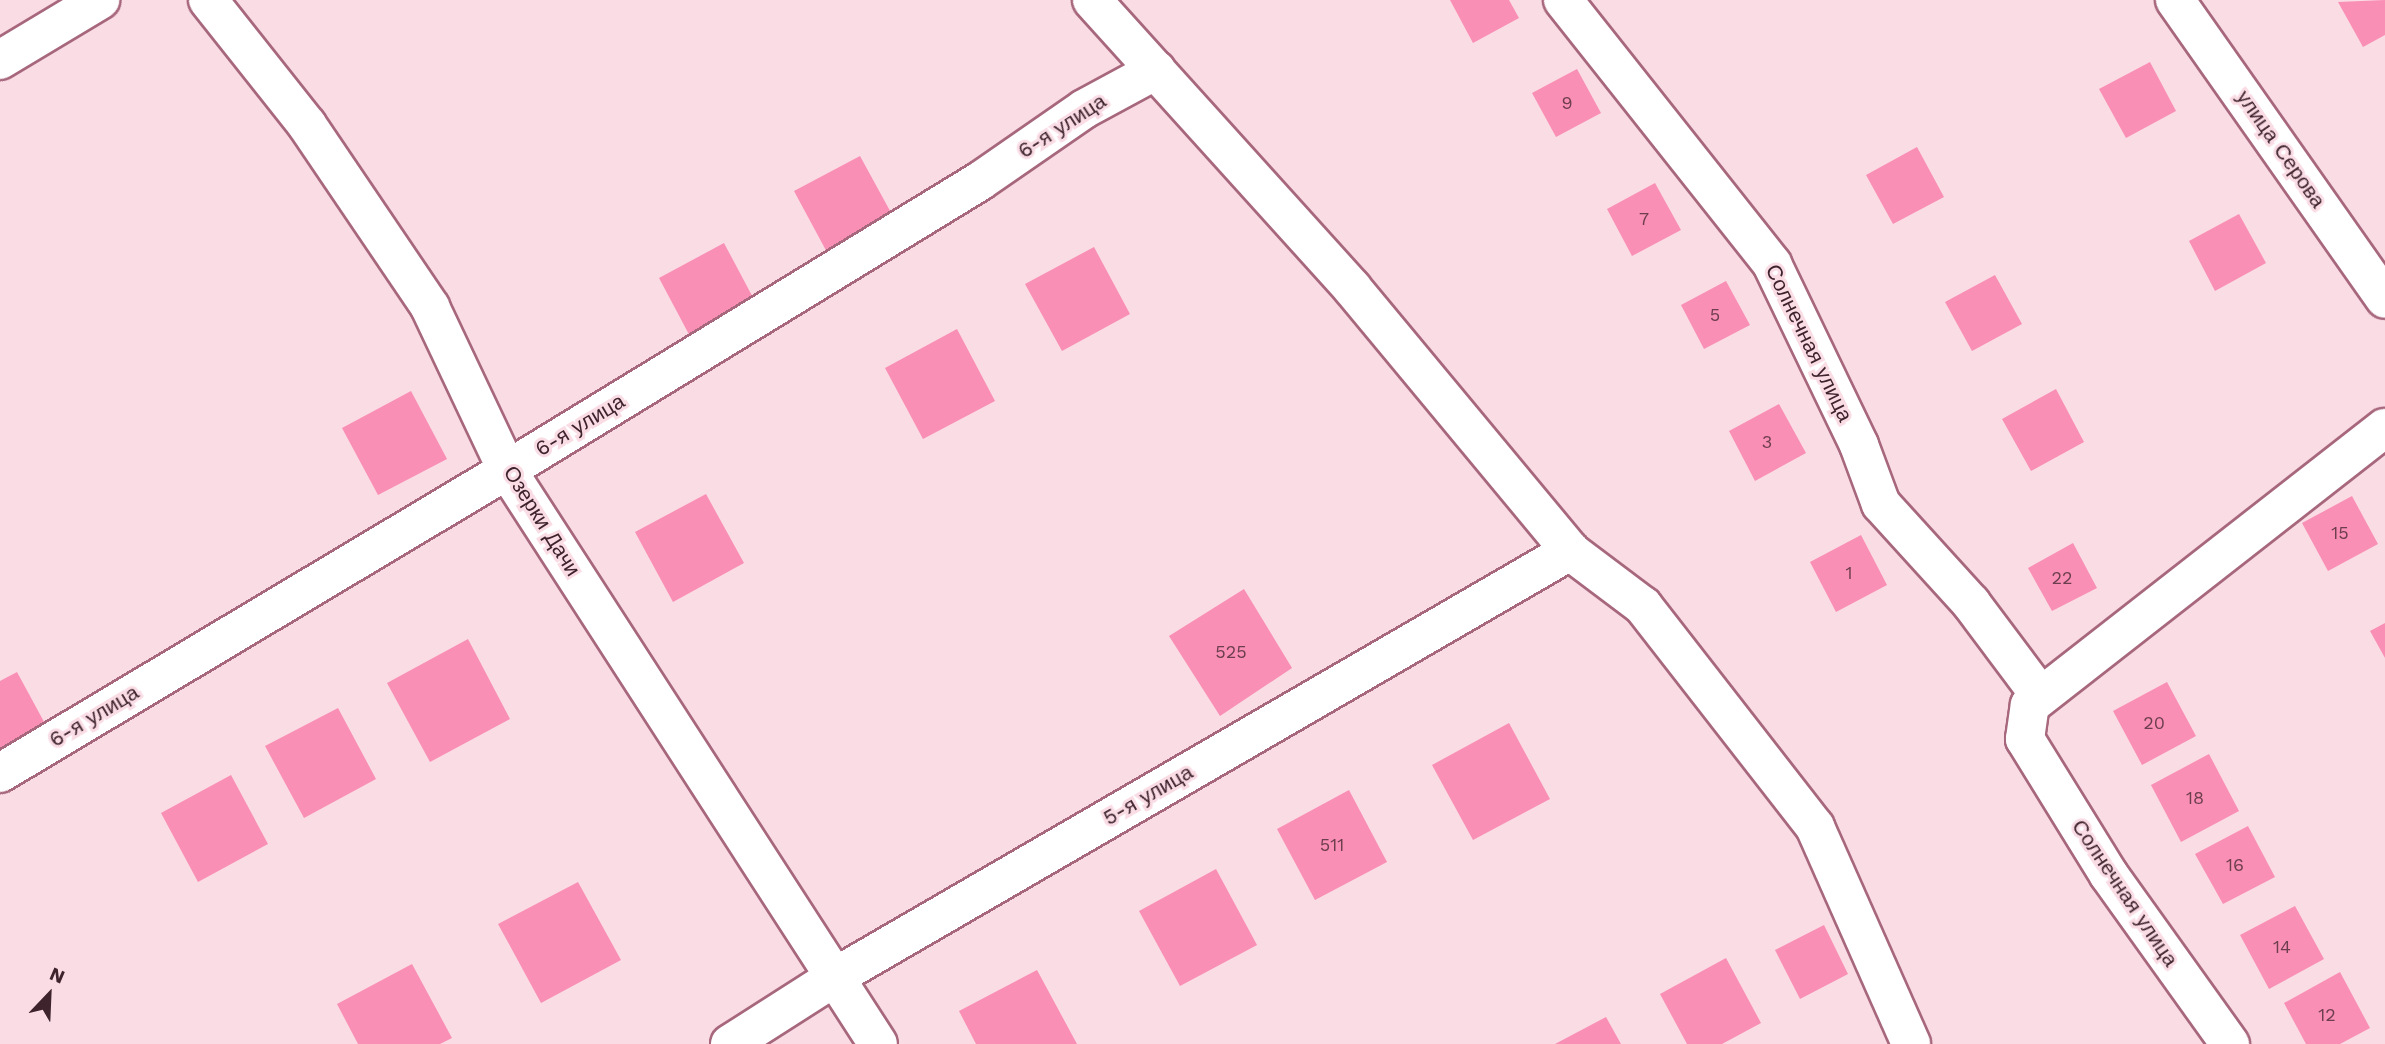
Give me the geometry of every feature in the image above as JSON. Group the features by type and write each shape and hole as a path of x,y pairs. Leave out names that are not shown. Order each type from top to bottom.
{"street":[{"path":"0,60 100,0"},
{"name":"Озерки Дачи","path":"208,0 307,125 430,307 507,470 878,1044"},
{"path":"1092,0 1352,288 1570,551 1643,606 1815,827 1911,1044"},
{"name":"Солнечная улица","path":"1563,0 1772,264 1859,446 1881,504 1971,603 2039,694 2030,705 2025,739 2109,875 2230,1044"},
{"name":"улица Серова","path":"2175,0 2385,299"},
{"name":"6-я улица","path":"0,773 507,470 980,181 1084,109 1156,69"},
{"path":"2039,694 2385,428"},
{"name":"5-я улица","path":"730,1044 835,977 1570,551"}],"building":[{"path":"1450,0 1509,0 1519,18 1473,43"},
{"path":"2385,0 2385,35 2363,47 2338,2"},
{"path":"2150,62 2176,111 2126,138 2099,89"},
{"path":"1577,69 1601,113 1556,137 1532,93"},
{"path":"1917,147 1944,197 1893,224 1866,175"},
{"path":"860,156 895,220 829,256 794,191"},
{"path":"1655,183 1681,230 1632,256 1607,209"},
{"path":"2239,214 2266,263 2215,291 2189,241"},
{"path":"724,243 758,307 693,342 659,278"},
{"path":"1094,247 1130,314 1062,351 1025,284"},
{"path":"1995,275 2022,324 1972,351 1945,302"},
{"path":"1726,281 1750,325 1704,349 1681,305"},
{"path":"957,329 995,401 923,439 885,368"},
{"path":"2056,389 2084,442 2031,471 2002,419"},
{"path":"411,391 447,459 378,495 342,428"},
{"path":"1779,404 1806,453 1755,481 1729,431"},
{"path":"706,494 744,563 673,602 635,532"},
{"path":"2352,496 2378,544 2328,571 2302,523"},
{"path":"1861,535 1887,585 1836,612 1810,562"},
{"path":"2073,543 2097,588 2052,611 2028,568"},
{"path":"1244,589 1292,668 1220,716 1169,636"},
{"path":"2385,623 2385,658 2370,631"},
{"path":"468,639 510,719 430,762 387,683"},
{"path":"17,672 49,731 0,758 0,681"},
{"path":"2167,682 2196,736 2142,765 2113,711"},
{"path":"338,708 376,779 304,818 265,746"},
{"path":"1509,723 1550,799 1473,840 1432,765"},
{"path":"2209,754 2239,811 2181,842 2151,785"},
{"path":"231,775 268,844 198,882 161,813"},
{"path":"1349,790 1387,862 1315,900 1277,829"},
{"path":"2248,826 2275,877 2223,904 2195,854"},
{"path":"1216,869 1257,945 1180,986 1139,911"},
{"path":"578,882 621,960 541,1003 498,924"},
{"path":"2295,906 2324,959 2269,989 2240,935"},
{"path":"1824,925 1848,974 1800,999 1775,950"},
{"path":"1726,958 1761,1023 1722,1044 1687,1044 1660,994"},
{"path":"412,964 452,1038 440,1044 358,1044 337,1004"},
{"path":"1037,970 1077,1044 976,1044 959,1011"},
{"path":"2340,972 2370,1028 2340,1044 2306,1044 2284,1003"},
{"path":"1606,1017 1621,1044 1555,1044"}]}
